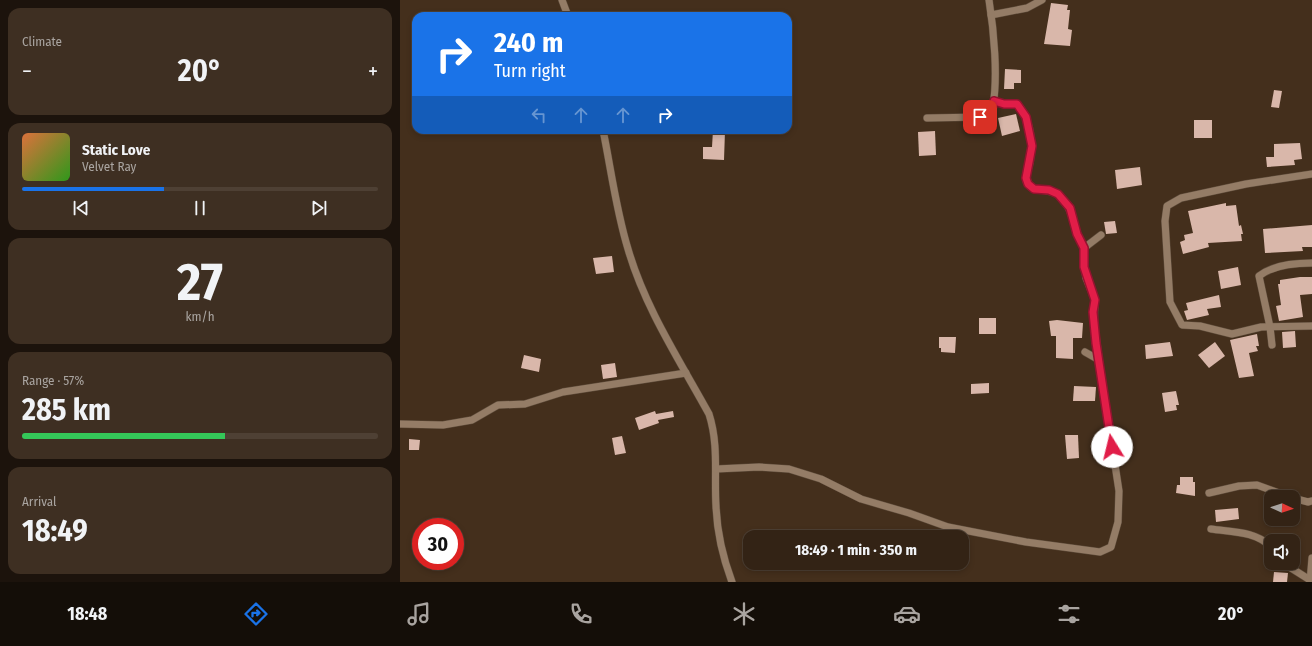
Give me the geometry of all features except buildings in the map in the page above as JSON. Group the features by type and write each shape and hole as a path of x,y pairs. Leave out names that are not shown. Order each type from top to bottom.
{"street":[{"path":"562,0 566,12"},
{"path":"927,118 980,117 993,106 991,15 989,0"},
{"path":"991,15 1027,8 1042,0"},
{"path":"716,469 759,467 790,470 821,479 861,499 909,513 948,527 1026,542 1100,552 1111,547 1118,522 1119,491 1094,322 1095,300 1084,267 1084,248 1077,234 1070,208 1058,194 1049,190 1034,189 1028,184 1026,178 1032,146 1026,117 1017,104 1004,104 994,101"},
{"path":"604,134 627,248 649,304 709,414 714,429 716,507 721,543 732,582"},
{"path":"1312,174 1246,184 1181,198 1167,206 1165,221 1170,302 1182,325 1200,326 1232,334 1270,327 1312,326"},
{"path":"1084,248 1101,235"},
{"path":"1272,346 1270,327 1259,276 1268,269 1300,263 1312,263"},
{"path":"1085,352 1099,360"},
{"path":"400,424 443,425 472,420 498,405 524,404 563,392 653,379 686,372"},
{"path":"1209,494 1239,486 1258,485 1271,490"},
{"path":"1300,500 1312,502"},
{"path":"1211,529 1249,534 1264,540"},
{"path":"1294,570 1310,581 1312,558"}],"route":[{"path":"980,117 993,106 994,101 1004,104 1017,104 1026,117 1032,146 1026,178 1028,184 1034,189 1049,190 1058,194 1070,208 1080,243 1084,248 1083,253 1086,278 1091,286 1095,300 1093,312 1096,343 1112,447"}]}
